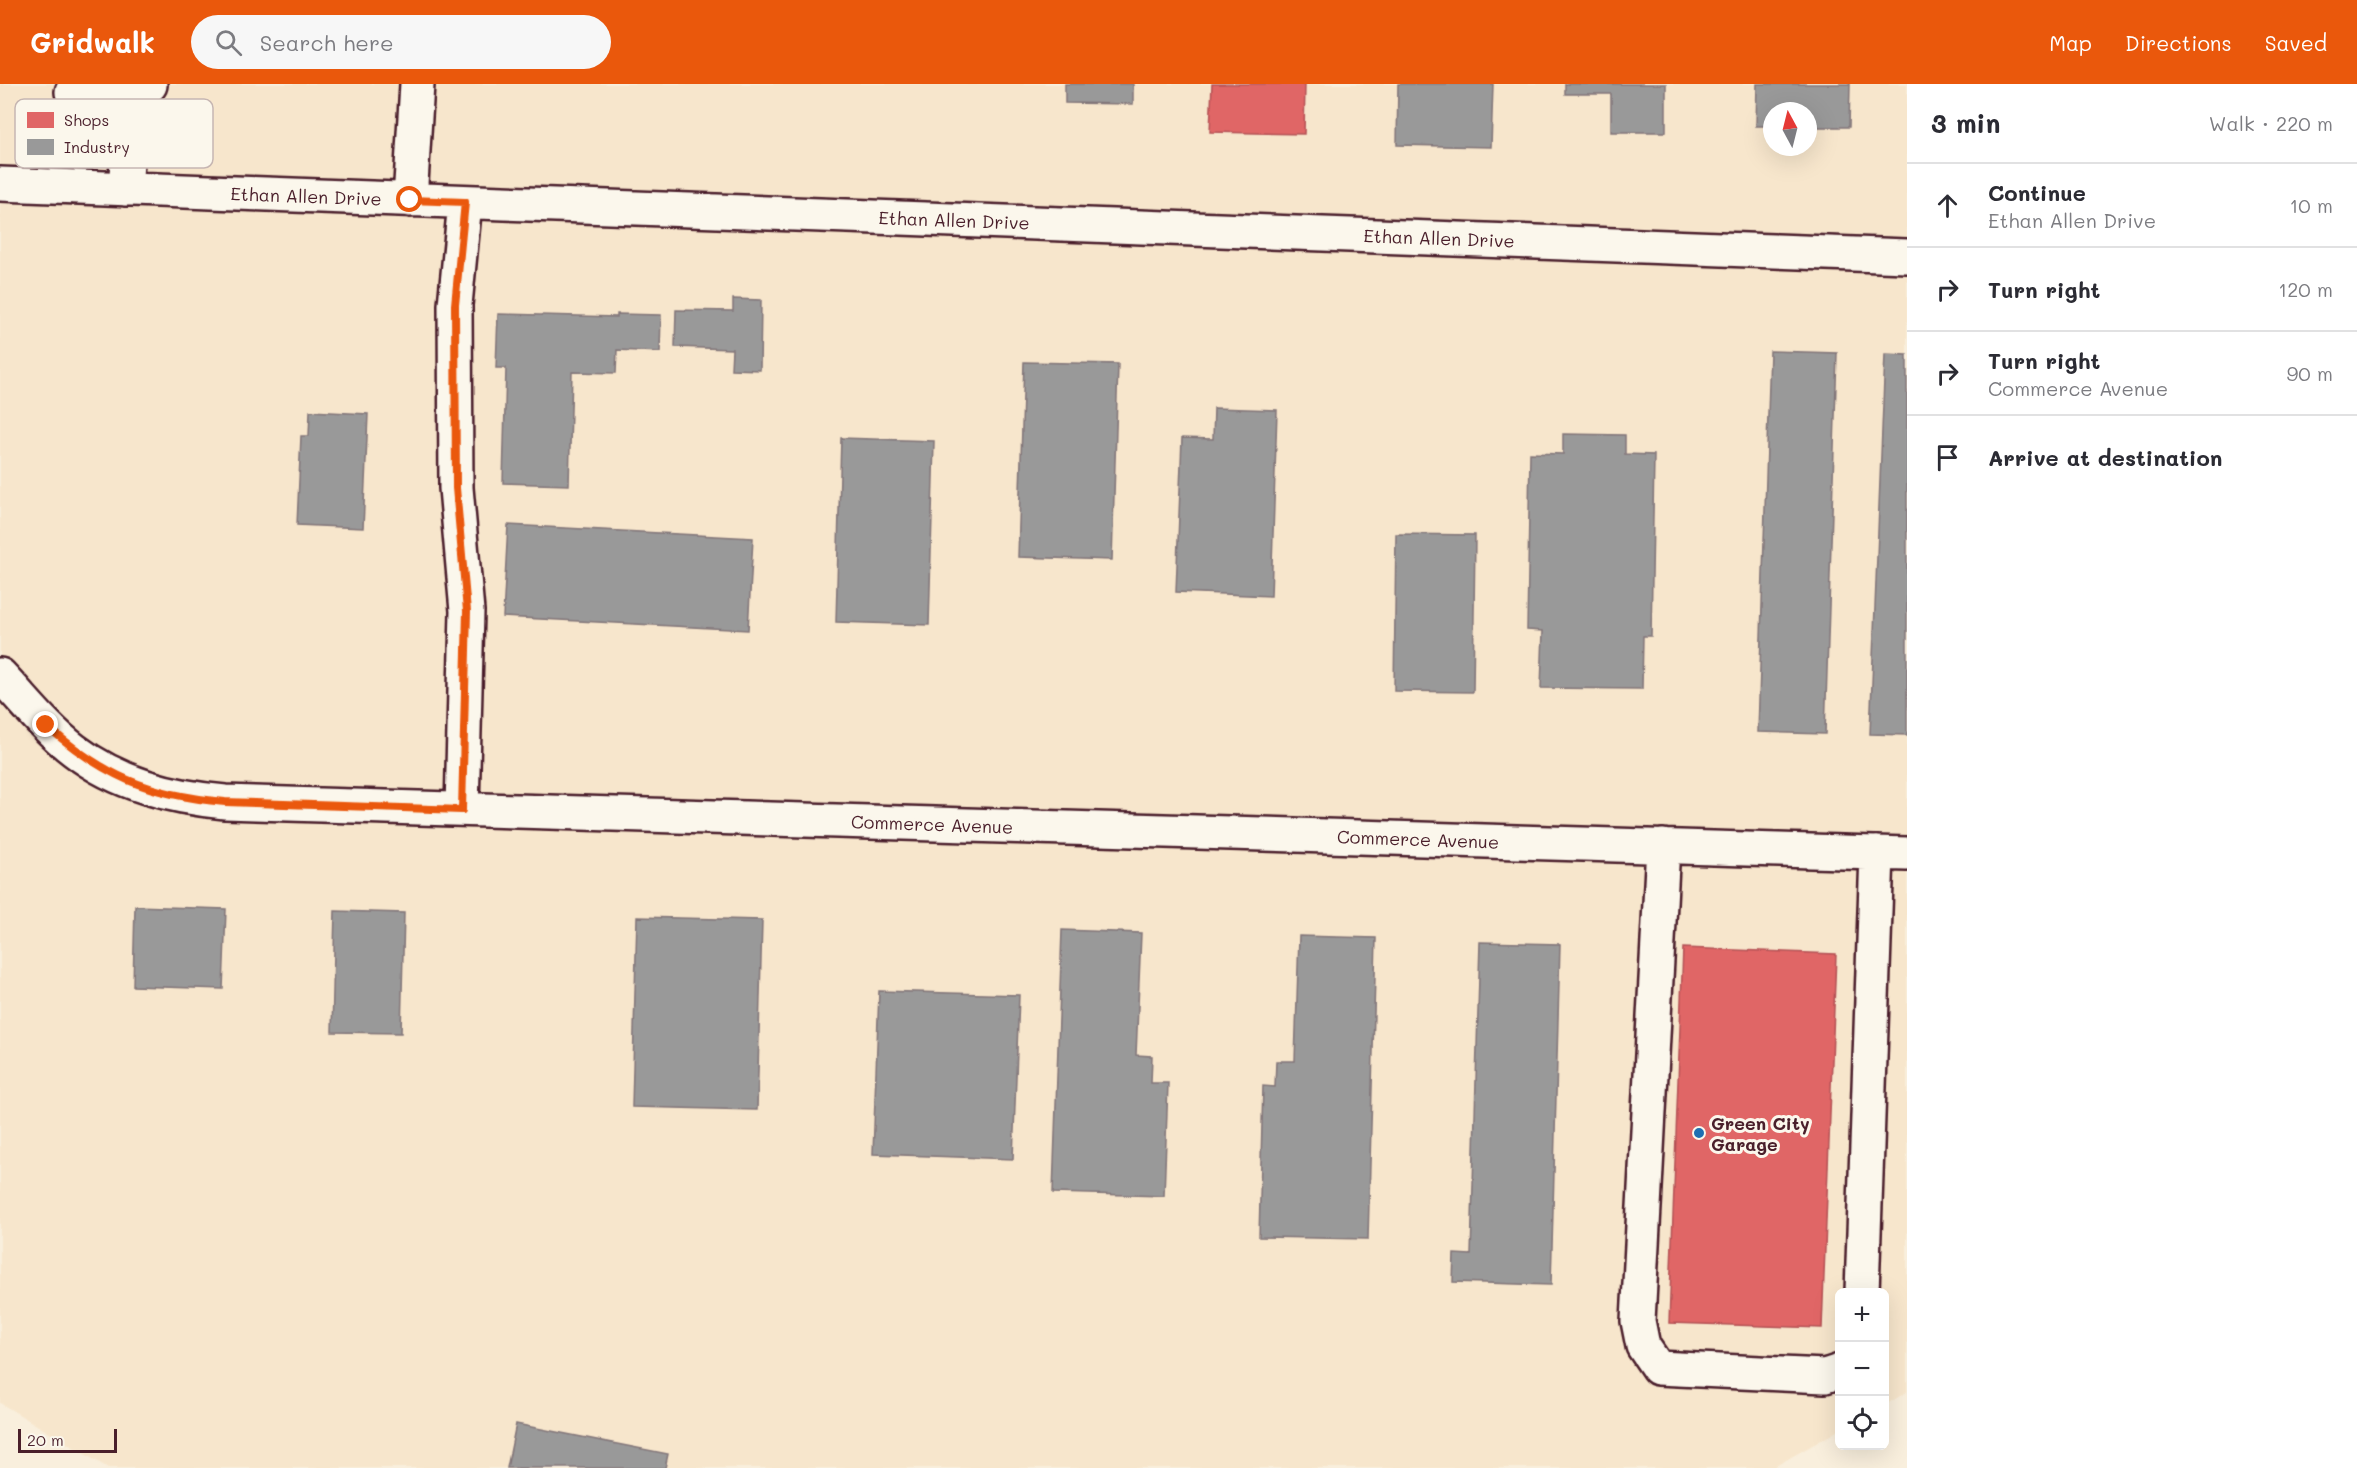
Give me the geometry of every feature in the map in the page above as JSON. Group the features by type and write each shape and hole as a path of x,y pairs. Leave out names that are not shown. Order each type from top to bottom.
{"street":[{"path":"410,200 417,84"},
{"path":"72,92 141,90"},
{"path":"124,189 128,168"},
{"name":"Ethan Allen Drive","path":"0,184 1907,256"},
{"path":"462,810 467,611 456,488 455,305 465,202"},
{"name":"Commerce Avenue","path":"0,675 46,725 75,751 110,772 151,790 187,798 225,802 1892,854"},
{"path":"1663,846 1638,1321 1643,1346 1658,1368 1825,1376 1835,1372"},
{"path":"1862,1288 1892,854"}],"shaded area":[{"path":"0,84 1907,84 1907,1392 1889,1403 1889,1288 1835,1288 1835,1432 1772,1468 108,1468 0,1403"}],"building: Shops":[{"path":"1212,84 1305,84 1304,134 1210,132"},
{"path":"1683,948 1836,954 1822,1328 1669,1323"}],"building: Industry":[{"path":"1065,84 1133,84 1133,104 1065,103"},
{"path":"1398,84 1493,84 1491,147 1397,145"},
{"path":"1565,84 1666,84 1666,132 1611,132 1611,94 1565,94"},
{"path":"1757,84 1850,84 1849,127 1817,127 1817,102 1763,102 1763,126 1756,126"},
{"path":"733,299 761,300 760,370 731,369 732,349 675,347 676,310 733,311"},
{"path":"498,314 617,317 617,314 661,315 660,352 617,350 616,373 572,372 569,485 503,483 506,368 496,368"},
{"path":"1770,351 1837,353 1825,734 1758,732"},
{"path":"1885,354 1907,355 1907,735 1870,734"},
{"path":"1024,362 1118,364 1112,560 1018,557"},
{"path":"1214,408 1277,410 1271,596 1176,592 1182,438 1213,439"},
{"path":"310,411 368,414 363,528 297,525 301,436 309,436"},
{"path":"1563,434 1625,435 1625,454 1654,455 1651,636 1643,636 1642,689 1541,688 1543,631 1527,630 1530,453 1563,454"},
{"path":"841,438 934,441 929,625 836,622"},
{"path":"508,525 753,538 748,630 503,617"},
{"path":"1396,534 1475,535 1473,692 1394,691"},
{"path":"135,906 226,909 223,989 133,986"},
{"path":"335,911 404,913 401,1033 332,1032"},
{"path":"637,917 762,920 757,1110 632,1107"},
{"path":"1062,930 1141,933 1136,1055 1152,1056 1151,1083 1168,1083 1164,1196 1053,1193"},
{"path":"1299,936 1376,938 1368,1239 1259,1237 1263,1086 1275,1087 1276,1061 1295,1061"},
{"path":"1480,942 1560,944 1551,1285 1453,1282 1454,1254 1471,1255"},
{"path":"879,991 1019,995 1013,1159 873,1154"},
{"path":"516,1424 668,1454 665,1468 507,1468"}],"place":[{"name":"Green City Garage","path":"1699,1133"}],"route":[{"path":"46,725 75,751 110,772 151,790 187,798 225,802 462,810 467,611 456,488 455,305 465,202 410,200"}]}
